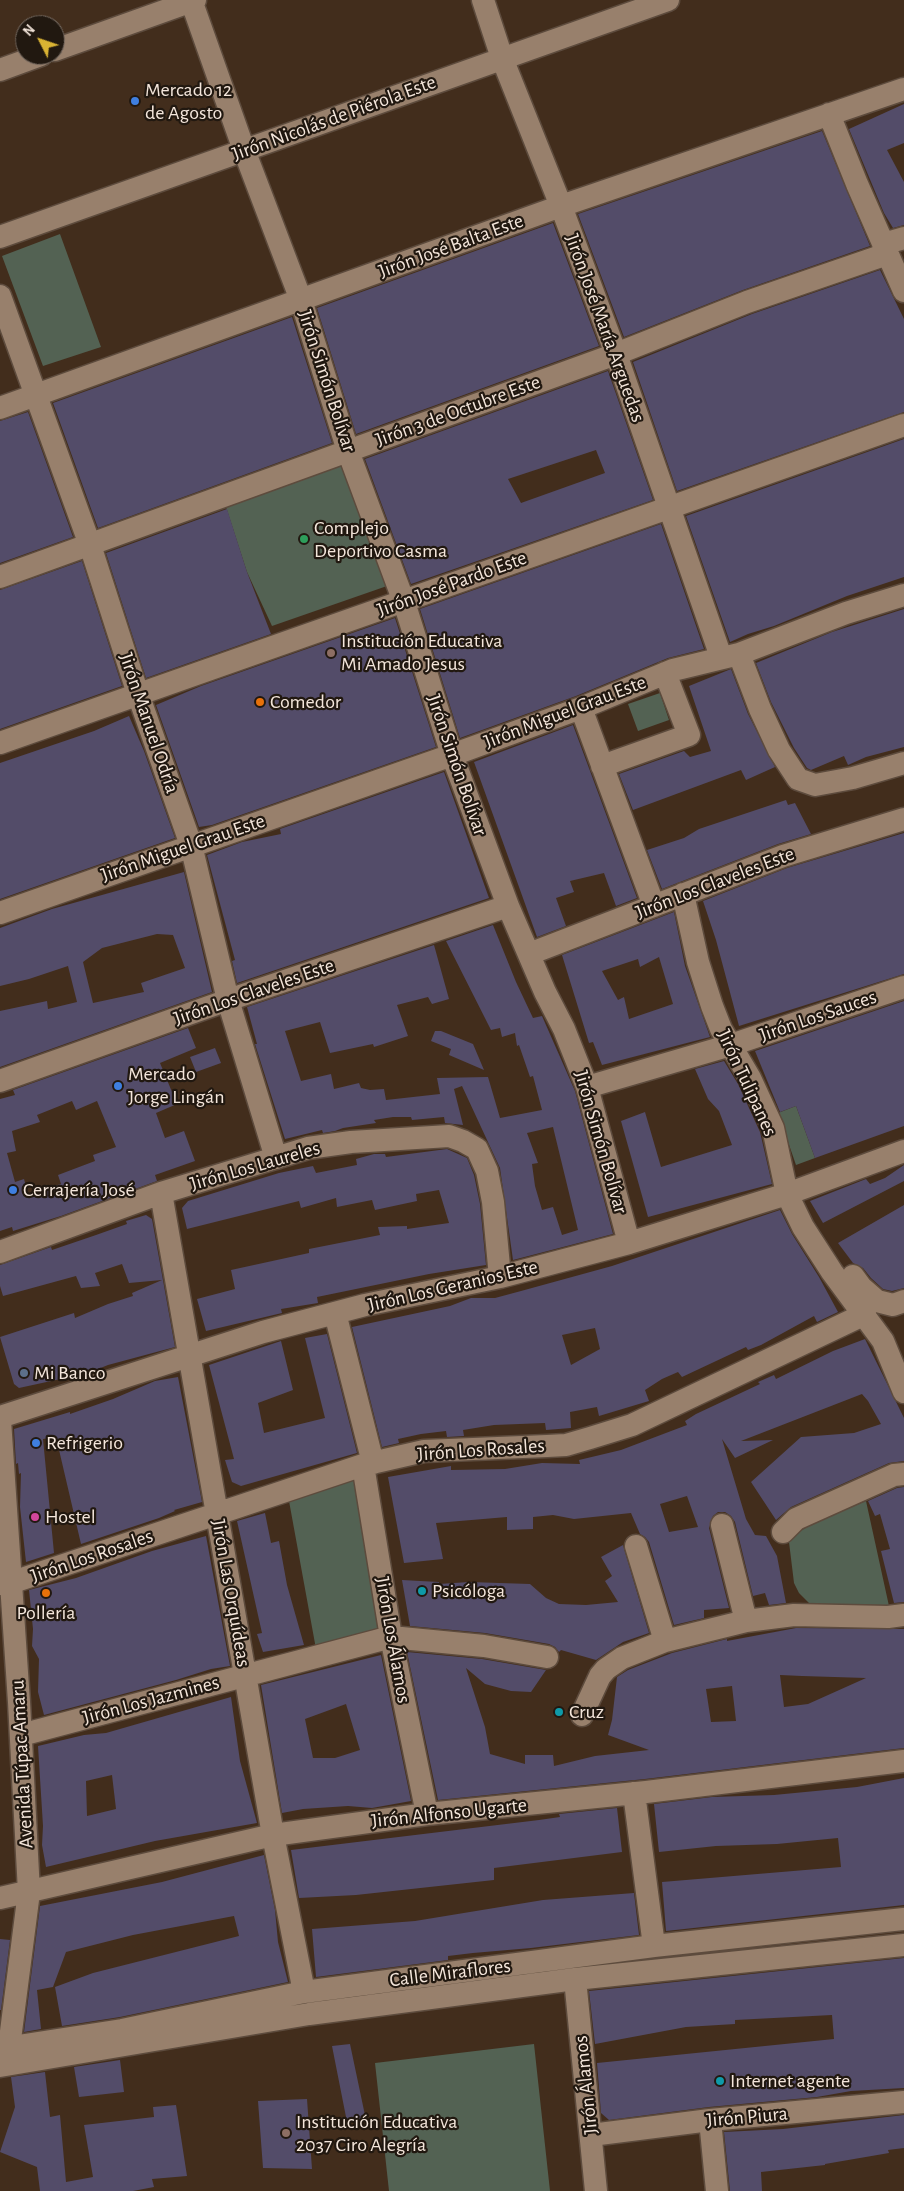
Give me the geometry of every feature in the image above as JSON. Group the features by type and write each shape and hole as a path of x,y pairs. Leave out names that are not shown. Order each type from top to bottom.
{"street":[{"path":"65,46 193,0"},
{"name":"Jirón Simón Bolívar","path":"193,0 244,150 301,300 348,451 404,602 452,755 508,906 564,1029 587,1087 629,1243"},
{"name":"Jirón José María Arguedas","path":"483,0 502,58 561,206 616,354 667,507 730,656 760,709 779,750 798,779 815,785 853,778 904,763"},
{"name":"Jirón Nicolás de Piérola Este","path":"0,237 668,0"},
{"path":"0,70 15,65"},
{"name":"Jirón José Balta Este","path":"0,408 561,206 904,89"},
{"path":"829,114 904,291"},
{"name":"Jirón 3 de Octubre Este","path":"0,577 616,354 885,249 904,238"},
{"name":"Jirón Manuel Odría","path":"0,296 90,545 138,694 190,845 228,1000 276,1158"},
{"name":"Jirón José Pardo Este","path":"0,743 904,425"},
{"name":"Jirón Miguel Grau Este","path":"0,914 190,845 452,755 581,708 665,673 730,656 846,613 904,595"},
{"path":"602,766 689,735 665,673"},
{"path":"581,708 654,906"},
{"name":"Jirón Los Claveles Este","path":"529,954 783,856 904,819"},
{"name":"Jirón Tulipanes","path":"683,894 698,962 721,1029 750,1078 773,1128 787,1194 803,1227 832,1272 883,1340 904,1392"},
{"name":"Jirón Los Claveles Este","path":"0,1081 228,1000 508,906"},
{"name":"Jirón Los Sauces","path":"587,1087 731,1045 904,987"},
{"name":"Jirón Los Laureles","path":"0,1252 161,1193 308,1148 351,1142 449,1136 477,1149 487,1171 493,1202 500,1277"},
{"name":"Jirón Los Geranios Este","path":"0,1418 263,1332 335,1313 500,1277 629,1243 787,1194 904,1151"},
{"name":"Jirón Las Orquídeas","path":"161,1193 273,1834 304,1992"},
{"path":"803,1227 828,1244 870,1296 883,1304 893,1305 904,1301"},
{"name":"Jirón Los Álamos","path":"335,1313 368,1464 391,1637 427,1814"},
{"name":"Jirón Los Rosales","path":"5,1584 368,1464 424,1451 566,1444 632,1425 864,1314"},
{"name":"Avenida Túpac Amaru","path":"0,1418 5,1584 21,1735 29,1892 3,2054"},
{"path":"783,1532 796,1519 894,1475 904,1474"},
{"path":"722,1525 746,1621"},
{"path":"636,1546 665,1642"},
{"path":"582,1715 600,1676 606,1669 622,1658 665,1642 746,1621 794,1615 904,1615"},
{"name":"Jirón Los Jazmines","path":"21,1735 391,1637 484,1646 547,1657"},
{"name":"Jirón Alfonso Ugarte","path":"0,1898 273,1834 427,1814 634,1793 904,1761"},
{"path":"634,1793 654,1946"},
{"name":"Calle Miraflores","path":"3,2054 304,1992 654,1946 904,1919"},
{"name":"Calle Miraflores","path":"3,2054 575,1979 904,1945"},
{"name":"Jirón Álamos","path":"575,1979 596,2191"},
{"name":"Jirón Piura","path":"591,2135 710,2120 904,2102"},
{"path":"710,2120 717,2191"}],"green space":[{"path":"60,234 101,347 43,366 2,256"},
{"name":"Complejo Deportivo Casma","path":"344,463 387,586 272,626 247,572 226,507"},
{"path":"660,693 669,720 638,731 628,704"},
{"path":"796,1106 815,1158 796,1165 778,1113"},
{"path":"360,1478 385,1632 316,1649 289,1501"},
{"path":"866,1501 889,1606 810,1604 799,1593 794,1583 789,1542 796,1534 819,1519"},
{"path":"534,2044 550,2191 389,2191 375,2063"}],"building":[{"path":"904,104 904,143 887,150 904,182 904,225 893,228 884,213 849,129"},
{"path":"822,131 870,246 743,290 624,337 578,214"},
{"path":"553,223 599,346 356,434 317,308"},
{"path":"880,270 904,319 904,412 677,491 633,362 752,314"},
{"path":"292,317 332,443 98,528 53,403"},
{"path":"608,371 653,500 411,584 365,459","holes":["596,450 605,473 521,503 508,479"]},
{"path":"28,412 73,537 0,563 0,421"},
{"path":"904,439 904,577 847,596 730,642 686,516"},
{"path":"227,509 247,572 271,634 146,678 106,553"},
{"path":"661,524 704,649 668,658 576,696 460,738 420,609"},
{"path":"82,561 122,686 0,729 0,590"},
{"path":"904,609 904,747 866,757 848,765 844,756 811,770 807,768 794,748 771,702 756,663 832,632"},
{"path":"395,618 436,747 212,825 199,827 156,705 201,686"},
{"path":"731,669 748,714 775,767 746,780 741,770 633,810 619,774 684,751 690,757 711,751 689,686"},
{"path":"129,716 144,751 175,838 0,899 0,763 94,731"},
{"path":"573,725 637,898 616,906 604,873 570,881 574,892 556,898 566,926 537,937 474,762"},
{"path":"444,772 489,898 237,983 232,961 235,960 207,855 242,842 281,834 280,829"},
{"path":"786,800 788,805 795,803 811,834 778,844 662,889 647,850 684,838 699,829"},
{"path":"904,833 904,974 739,1026 716,940 703,901 787,868"},
{"path":"184,872 212,992 0,1067 0,1011 47,1001 48,1009 77,1002 68,966 0,986 0,928 52,909","holes":["157,934 173,935 185,968 141,983 144,992 93,1003 83,962 102,948"]},
{"path":"674,912 685,966 710,1037 602,1065 593,1042 589,1043 562,955","holes":["659,957 673,1004 629,1019 624,997 618,1000 602,971 638,959 640,967"]},
{"path":"493,925 533,1018 542,1016 575,1091 613,1234 513,1260 500,1168 462,1086 454,1089 463,1125 445,1123 444,1117 412,1120 411,1117 393,1117 374,1120 376,1123 323,1133 322,1130 285,1139 255,1044 257,1044 247,1007 434,945 449,999 432,1004 428,997 397,1005 408,1036 374,1047 373,1044 330,1053 320,1022 285,1031 301,1081 331,1074 334,1089 359,1083 361,1088 370,1090 384,1089 386,1100 440,1094 437,1078 488,1077 500,1118 542,1110 533,1076 530,1077 519,1045 517,1046 515,1033 502,1037 500,1028 491,1030 446,941","holes":["553,1127 578,1230 562,1235 553,1207 542,1210 535,1186 532,1164 538,1163 527,1133"]},
{"path":"904,1001 904,1126 815,1158 796,1106 780,1112 755,1051"},
{"path":"188,1028 196,1048 160,1063 177,1104 156,1113 165,1138 184,1131 195,1161 155,1175 157,1181 61,1216 13,1231 12,1227 0,1231 0,1099 15,1095 13,1090","holes":["72,1101 76,1110 97,1101 116,1147 93,1155 95,1161 58,1175 61,1184 28,1194 24,1179 15,1182 7,1153 16,1151 12,1131 40,1122 37,1115"]},
{"path":"435,1031 441,1031 473,1044 484,1070 449,1055 451,1049 431,1041"},
{"path":"215,1048 221,1063 196,1072 190,1057"},
{"path":"724,1061 738,1084 760,1132 772,1184 648,1217 621,1121 645,1112 661,1167 732,1145 719,1111 708,1099 695,1069"},
{"path":"447,1149 467,1158 474,1175 480,1204 486,1265 429,1274 317,1297 318,1303 281,1309 282,1313 206,1331 197,1299 235,1289 231,1270 309,1253 309,1249 380,1235 378,1227 407,1226 407,1229 449,1223 439,1190 416,1194 417,1201 375,1210 372,1200 337,1207 336,1198 301,1208 299,1201 187,1229 182,1208 188,1201 279,1173 313,1166 316,1173 357,1165 356,1159 374,1154 385,1154 386,1157"},
{"path":"904,1165 904,1181 823,1223 810,1201 866,1179 870,1184 885,1178"},
{"path":"904,1205 904,1288 892,1291 883,1289 863,1268 853,1263 838,1243"},
{"path":"780,1210 838,1312 817,1322 814,1316 761,1345 748,1350 746,1347 682,1377 678,1372 662,1379 645,1390 649,1401 599,1416 597,1407 570,1412 571,1428 546,1430 545,1423 494,1425 463,1430 464,1436 447,1437 446,1431 421,1434 398,1439 399,1443 382,1447 352,1327 450,1306 471,1298 495,1298 612,1266","holes":["595,1328 600,1349 571,1365 562,1335"]},
{"path":"146,1215 152,1219 175,1347 108,1365 88,1373 19,1388 14,1384 0,1337 74,1313 75,1318 133,1296 132,1293 162,1280 129,1283 122,1264 95,1273 100,1286 81,1288 76,1276 3,1296 0,1286 0,1265 51,1247 52,1250 96,1235 127,1224 126,1221"},
{"path":"327,1334 357,1453 241,1486 232,1482 225,1460 234,1459 209,1365 281,1341 293,1390 258,1403 264,1433 325,1418 305,1338"},
{"path":"865,1339 904,1418 904,1461 889,1463 791,1507 776,1520 751,1482 801,1437 854,1433 881,1424 868,1401 862,1394 741,1441 773,1440 735,1458 722,1439 746,1519 755,1535 766,1536 777,1556 786,1603 769,1605 765,1593 753,1596 735,1522 725,1512 718,1512 713,1516 709,1528 729,1608 704,1610 704,1618 674,1625 649,1542 640,1534 631,1513 574,1519 553,1515 533,1517 533,1529 507,1530 507,1517 436,1523 443,1559 404,1563 388,1477 451,1466 451,1470 505,1469 542,1463 580,1464 579,1460 621,1450 687,1425 685,1421 696,1414 760,1384 758,1382 774,1375 776,1379 833,1351","holes":["687,1496 698,1527 669,1532 660,1504"]},
{"path":"178,1377 202,1502 174,1510 159,1518 81,1544 56,1437 43,1439 54,1553 26,1562 20,1507 21,1473 19,1474 18,1463 16,1464 14,1429 70,1412 70,1414 113,1399 155,1381"},
{"path":"904,1487 904,1602 894,1603 881,1551 890,1549 880,1514 875,1516 868,1501 897,1488"},
{"path":"265,1513 271,1543 279,1541 287,1585 304,1645 263,1652 257,1634 262,1633 237,1521"},
{"path":"206,1536 230,1666 211,1669 44,1715 38,1692 39,1659 32,1646 33,1629 29,1590 76,1578 152,1551"},
{"path":"623,1545 649,1633 623,1642 596,1660 561,1650 559,1652 549,1644 485,1633 410,1626 402,1580 439,1582 439,1584 469,1582 530,1584 546,1598 559,1604 586,1605 618,1602 605,1581 612,1576 601,1557"},
{"path":"796,1628 904,1629 904,1748 645,1779 438,1800 407,1652 482,1659 546,1670 531,1692 511,1691 485,1684 466,1668 485,1727 490,1754 525,1764 525,1755 553,1755 554,1766 595,1756 649,1750 608,1735 612,1720 617,1677 628,1670 672,1653 727,1639 727,1641","holes":["780,1675 802,1676 866,1678 808,1704 784,1707","732,1686 736,1721 711,1722 706,1689"]},
{"path":"381,1655 411,1801 372,1808 348,1806 303,1809 282,1813 261,1685","holes":["346,1704 360,1750 335,1758 313,1758 305,1719"]},
{"path":"231,1697 240,1761 257,1823 155,1841 46,1867 42,1845 43,1826 38,1746 84,1735 106,1733","holes":["112,1775 116,1809 87,1816 86,1781"]},
{"path":"904,1778 904,1905 666,1931 662,1882 841,1867 838,1838 777,1844 716,1846 659,1852 654,1804 712,1797 774,1795 857,1787"},
{"path":"617,1808 622,1852 494,1868 494,1880 356,1895 299,1898 291,1850 539,1820 560,1817 559,1814"},
{"path":"264,1855 275,1910 278,1942 288,1982 120,2017 62,2026 55,1987 93,1973 239,1936 234,1916 133,1935 66,1952 53,1987 37,1990 41,2029 24,2032 40,1906 162,1882"},
{"path":"634,1893 639,1935 448,1956 448,1960 316,1977 312,1929 415,1921 543,1900"},
{"path":"0,1939 10,1940 1,2010 0,2010"},
{"path":"904,1958 904,2088 851,2091 817,2097 709,2107 609,2120 601,2113 597,2063 834,2039 832,2015 735,2020 735,2024 686,2027 595,2044 589,1991"},
{"path":"350,2044 366,2120 347,2122 332,2046"},
{"path":"120,2060 124,2092 79,2097 74,2067"},
{"path":"45,2072 50,2117 60,2115 66,2182 93,2177 84,2125 154,2117 153,2107 176,2105 187,2176 152,2179 154,2187 133,2191 40,2191 37,2167 0,2152 15,2107 11,2077"},
{"path":"307,2099 312,2169 263,2168 258,2101"},
{"path":"904,2115 904,2148 888,2150 889,2153 825,2165 761,2172 762,2191 730,2191 724,2132 783,2129"}],"place":[{"name":"Mercado 12 de Agosto","path":"135,101"},
{"name":"Complejo Deportivo Casma","path":"304,539"},
{"name":"Institución Educativa Mi Amado Jesus","path":"331,653"},
{"name":"Comedor","path":"260,702"},
{"name":"Mercado Jorge Lingán","path":"118,1086"},
{"name":"Cerrajería José","path":"13,1190"},
{"name":"Mi Banco","path":"24,1373"},
{"name":"Refrigerio","path":"36,1443"},
{"name":"Hostel","path":"35,1517"},
{"name":"Psicóloga","path":"422,1591"},
{"name":"Pollería","path":"46,1593"},
{"name":"Cruz","path":"559,1712"},
{"name":"Internet agente","path":"720,2081"},
{"name":"Institución Educativa 2037 Ciro Alegría","path":"286,2133"}]}
